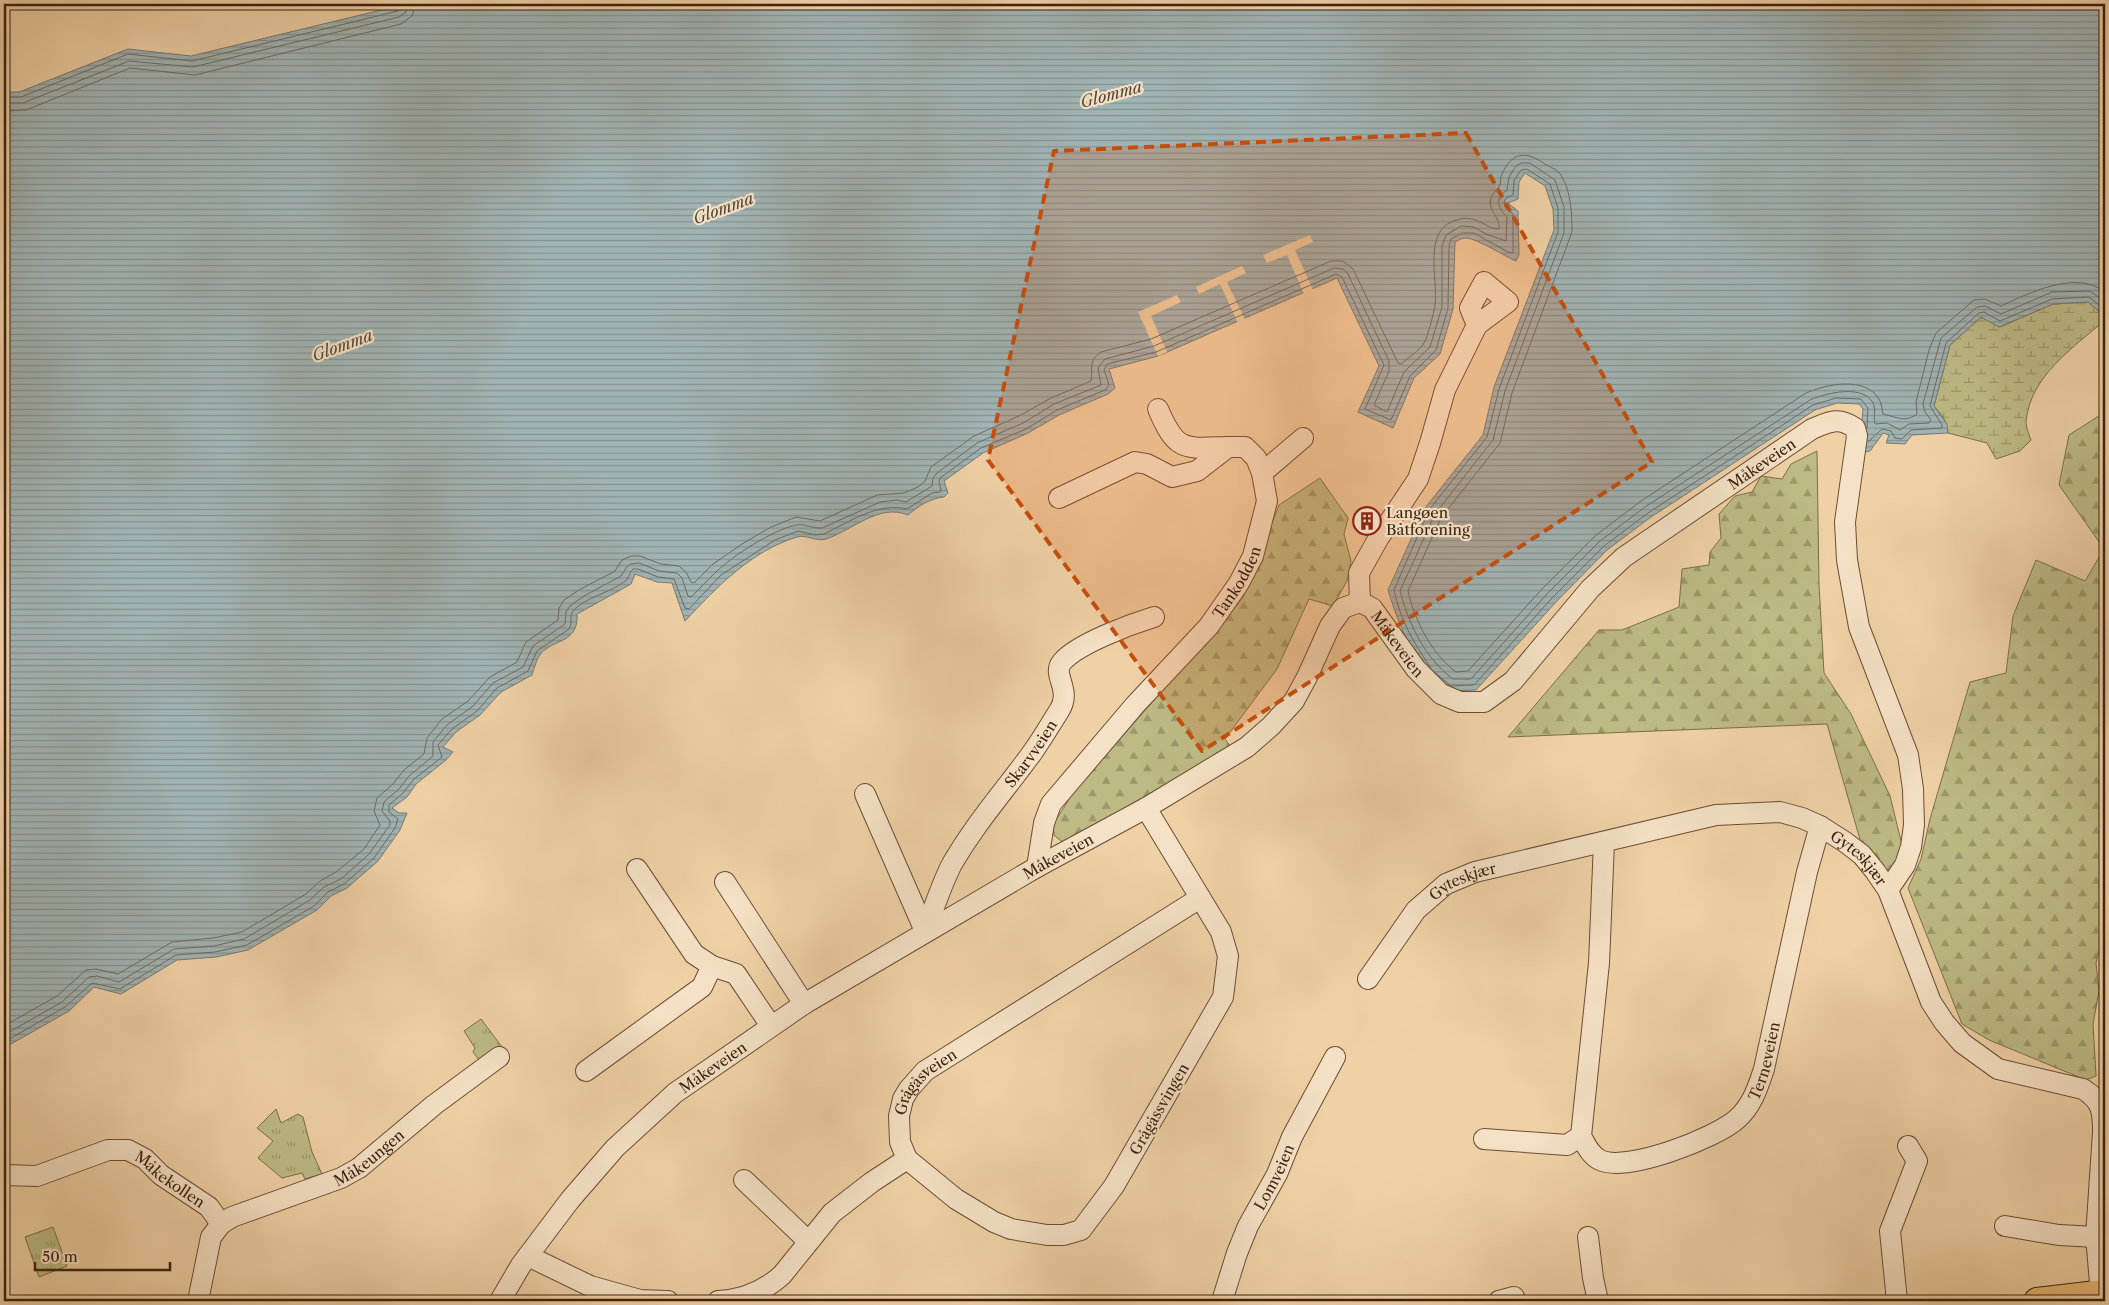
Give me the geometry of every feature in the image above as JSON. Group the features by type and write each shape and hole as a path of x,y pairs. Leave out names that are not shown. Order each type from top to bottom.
{"main road":[{"path":"2037,1301 2103,1293"}],"street":[{"path":"1360,602 1359,573 1378,539 1418,479 1445,390 1477,325"},
{"path":"1158,409 1168,433 1181,444 1194,447 1228,447"},
{"name":"Måkeveien","path":"500,1301 528,1256 570,1200 615,1148 675,1093 804,1004 925,931 1146,808 1247,747 1271,726 1294,701 1330,626 1343,608 1360,602 1372,608 1416,669 1441,694 1460,702 1484,702 1513,682 1590,589 1641,544 1812,429 1833,421 1846,421 1855,428 1857,436 1845,522 1846,560 1859,627 1908,755 1913,789 1914,825 1911,847 1905,865 1888,890"},
{"path":"1262,473 1303,438"},
{"path":"1059,498 1135,462 1147,464 1172,477 1197,472 1228,447"},
{"name":"Tankodden","path":"1037,867 1044,823 1052,804 1135,705 1209,626 1239,583 1253,556 1268,501 1262,473 1256,458 1245,447 1228,447"},
{"name":"Skarvveien","path":"925,931 952,865 982,819 1034,751 1065,703 1064,688 1058,673 1060,663 1069,655 1122,627 1154,617"},
{"path":"865,794 925,931"},
{"name":"Grågåssvingen","path":"907,1160 956,1200 976,1213 1002,1226 1030,1234 1064,1235 1081,1230 1114,1186 1224,997 1228,956 1221,932 1146,808"},
{"name":"Gyteskjær","path":"1368,979 1416,910 1446,884 1475,872 1716,815 1780,812 1820,826 1862,855 1888,890 1932,1002 1944,1022 1962,1043 1998,1069 2083,1089 2099,1103 2103,1116 2103,1132 2096,1237 2103,1293"},
{"name":"Terneveien","path":"1581,1136 1588,1150 1601,1160 1632,1162 1692,1144 1724,1128 1747,1109 1756,1093 1764,1069 1807,872 1820,826"},
{"path":"1484,1139 1567,1145 1581,1136 1599,963 1604,842"},
{"path":"637,869 694,954 712,966 736,974 771,1026"},
{"path":"724,882 804,1004"},
{"name":"Grågåsveien","path":"907,1160 900,1142 899,1116 903,1099 925,1070 1200,898"},
{"path":"586,1071 702,987 712,966"},
{"name":"Lomveien","path":"1222,1301 1237,1253 1248,1226 1277,1174 1301,1119 1335,1057"},
{"name":"Måkeungen","path":"221,1224 232,1217 341,1178 359,1168 434,1105 499,1058"},
{"path":"1897,1301 1890,1232 1917,1161 1908,1146"},
{"name":"Måkekollen","path":"4,1174 37,1176 108,1150 128,1150 145,1159 161,1175 209,1208 221,1224"},
{"path":"718,1301 744,1297 766,1288 782,1275 832,1213 848,1199 907,1160"},
{"path":"744,1180 808,1241"},
{"path":"198,1301 211,1237 221,1224"},
{"path":"2005,1226 2059,1235 2096,1237"},
{"path":"1588,1237 1598,1301"},
{"path":"528,1256 590,1286 640,1300 668,1301"}],"highlighted area":[{"path":"1466,133 1652,462 1202,751 988,460 1054,151"}],"green space":[{"path":"2088,302 2105,316 2105,320 2067,352 2044,377 2029,406 2026,422 2031,440 2020,451 1996,459 1987,443 1948,433 1944,418 1934,406 1950,345 1981,317 2000,327 2053,304"},
{"path":"2105,412 2105,929 2096,963 2099,991 2093,1024 2096,1076 2086,1080 1989,1040 1962,1024 1908,888 1921,859 1930,819 1970,682 2006,673 2013,616 2036,560 2085,581 2104,549 2059,485 2069,435"},
{"path":"1817,451 1819,585 1824,673 1851,714 1890,796 1904,853 1893,873 1881,870 1861,843 1827,724 1508,737 1599,630 1622,630 1679,607 1682,569 1709,565 1710,552 1721,538 1719,514 1735,496 1752,492 1761,476 1782,479 1791,464"},
{"path":"1320,478 1348,518 1344,534 1351,561 1347,581 1333,606 1309,599 1277,669 1225,739 1233,750 1066,845 1049,831 1073,793 1243,598 1279,505"},
{"path":"481,1019 502,1047 484,1060 479,1060 473,1052 475,1048 464,1031"},
{"path":"276,1109 281,1123 298,1114 303,1117 312,1152 322,1174 305,1179 302,1173 282,1178 258,1158 273,1141 257,1128"},
{"path":"53,1227 67,1266 39,1277 25,1237"}],"water":[{"name":"Glomma","path":"406,4 2105,4 2105,316 2088,302 2053,304 1999,327 1981,317 1950,345 1934,406 1947,424 1948,433 1912,435 1905,444 1886,443 1889,435 1883,433 1870,451 1859,453 1863,409 1859,404 1837,403 1815,410 1651,517 1607,550 1556,602 1476,690 1449,691 1426,668 1410,645 1398,620 1388,590 1425,508 1483,435 1494,387 1554,230 1553,209 1545,186 1525,173 1519,182 1518,199 1508,203 1518,211 1519,255 1516,261 1471,239 1463,238 1455,242 1453,309 1440,354 1414,378 1393,428 1358,412 1379,366 1337,278 1158,356 1109,369 1115,388 1108,394 1059,415 1028,433 983,453 944,481 948,493 944,497 925,503 908,515 887,512 876,515 826,539 819,540 800,536 780,543 750,561 722,583 685,621 672,583 657,582 635,574 631,584 577,614 574,631 563,640 544,650 538,658 532,675 501,692 480,715 456,732 443,747 453,752 416,784 407,797 392,808 399,813 407,813 400,830 378,861 347,888 331,896 317,910 248,950 216,957 177,960 121,994 94,987 69,1011 4,1048 4,92 19,92 128,49 191,56"}],"pier":[{"path":"1310,235 1313,242 1295,250 1313,290 1304,294 1287,255 1267,263 1263,255"},
{"path":"1242,266 1246,273 1227,282 1245,320 1238,323 1220,284 1199,294 1196,287"},
{"path":"1177,295 1181,302 1151,316 1167,352 1158,356 1138,312"}],"place":[{"name":"Langøen Båtforening","path":"1367,521"}]}
